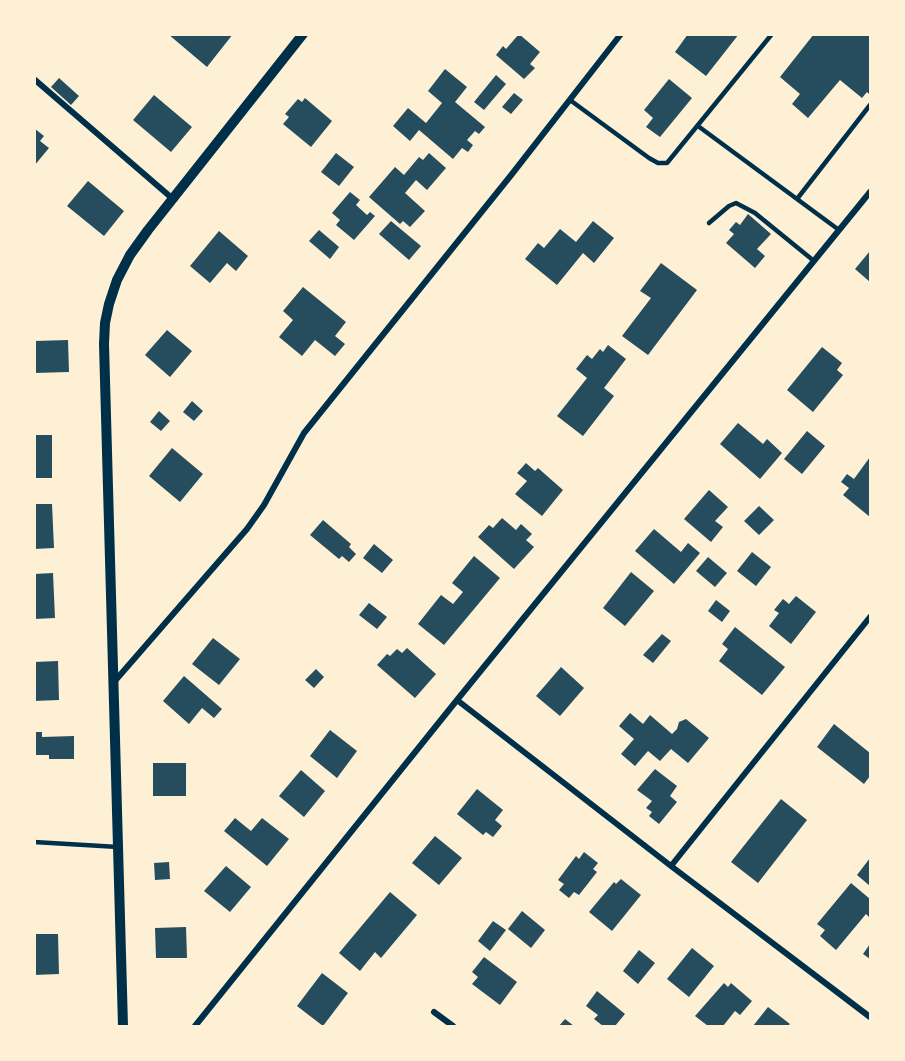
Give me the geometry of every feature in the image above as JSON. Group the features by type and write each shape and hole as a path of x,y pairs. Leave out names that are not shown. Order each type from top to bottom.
{"street":[{"path":"123,1026 112,684 105,323 113,292 123,268 148,230 303,34"},
{"path":"112,684 251,524 304,433 621,34"},
{"path":"34,79 172,199"},
{"path":"195,1026 870,192"},
{"path":"671,866 870,617"},
{"path":"457,700 870,1017"},
{"path":"434,1012 453,1026"}],"lane":[{"path":"570,100 649,158 658,163 668,163 772,34"},
{"path":"797,200 870,105"},
{"path":"698,126 839,230"},
{"path":"709,222 736,203 755,213 814,261"},
{"path":"34,842 118,847"}],"building":[{"path":"168,34 233,34 207,67"},
{"path":"519,34 540,52 530,64 535,68 524,79 496,55 503,46 506,49"},
{"path":"688,34 739,34 706,76 675,52"},
{"path":"814,34 870,34 870,95 867,92 862,98 840,80 808,118 792,104 800,94 780,77"},
{"path":"445,69 467,87 455,102 485,127 479,134 475,131 467,140 473,145 468,152 462,148 453,159 419,130 410,141 393,126 408,108 426,123 442,103 428,91"},
{"path":"496,75 506,84 484,110 474,102"},
{"path":"59,78 79,96 71,105 51,87"},
{"path":"669,79 692,98 660,137 646,127 653,118 644,110"},
{"path":"514,93 523,100 511,114 502,107"},
{"path":"154,95 192,127 171,152 133,120"},
{"path":"305,98 332,121 311,147 283,124 289,117 285,114 298,99 302,102"},
{"path":"34,128 44,136 40,141 49,148 34,166"},
{"path":"336,153 354,167 339,186 321,172"},
{"path":"429,153 446,168 427,190 416,180 405,193 425,211 410,227 403,221 400,224 369,197 395,167 404,175 419,157 423,160"},
{"path":"88,181 124,211 104,236 67,206"},
{"path":"350,192 360,200 356,205 367,215 370,212 375,216 354,240 336,225 340,220 332,213"},
{"path":"748,214 771,234 757,249 765,256 755,268 726,243 734,234 729,230 736,222 740,225"},
{"path":"391,221 421,246 409,260 379,234"},
{"path":"593,221 614,238 594,263 583,253 557,285 525,259 538,243 544,248 560,229 576,242"},
{"path":"319,230 339,247 330,259 309,241"},
{"path":"219,231 248,256 236,271 227,263 210,283 190,266"},
{"path":"870,251 870,282 855,269"},
{"path":"661,263 697,290 648,355 622,336 651,298 640,291"},
{"path":"303,287 346,322 335,336 345,344 335,356 315,340 302,356 279,337 293,320 283,311"},
{"path":"167,330 192,351 170,377 145,355"},
{"path":"68,340 69,372 34,373 34,341"},
{"path":"608,345 626,359 604,388 614,396 583,436 557,416 587,378 576,369 587,355 592,359 600,349 603,352"},
{"path":"822,347 842,363 837,370 843,375 813,412 787,390"},
{"path":"192,401 203,411 194,421 183,412"},
{"path":"159,411 170,421 161,431 150,422"},
{"path":"738,423 763,444 767,439 782,453 760,479 720,444"},
{"path":"807,431 825,446 802,474 784,459"},
{"path":"34,435 52,435 52,478 34,478"},
{"path":"172,448 203,474 180,502 149,476"},
{"path":"870,457 870,517 843,495 849,488 841,482 847,474 854,479"},
{"path":"526,463 535,471 538,468 563,490 542,516 515,494 527,481 517,473"},
{"path":"709,490 728,507 715,521 723,527 711,542 684,519"},
{"path":"34,504 52,504 54,548 34,549"},
{"path":"759,506 774,520 759,535 744,521"},
{"path":"502,518 516,530 521,524 532,534 526,540 534,547 514,569 478,537 489,525 493,528"},
{"path":"323,520 351,544 349,547 356,554 349,562 342,556 339,559 310,535"},
{"path":"654,529 681,552 688,543 700,553 674,584 635,551"},
{"path":"374,544 393,560 382,573 363,558"},
{"path":"752,552 771,567 756,586 737,571"},
{"path":"474,556 500,578 444,645 418,624 441,595 453,604 463,592 452,583"},
{"path":"708,557 727,573 715,587 696,571"},
{"path":"631,572 654,591 625,626 603,608"},
{"path":"53,573 55,618 34,619 34,574"},
{"path":"796,596 816,612 791,644 769,626 779,613 774,610 783,599 789,604"},
{"path":"716,600 730,611 722,622 708,611"},
{"path":"369,603 387,617 377,629 359,615"},
{"path":"735,627 785,667 762,695 719,661 728,649 722,644"},
{"path":"662,634 671,641 653,663 643,655"},
{"path":"213,638 240,659 219,685 192,664"},
{"path":"407,648 436,674 415,698 377,665 387,654 390,656 397,649 402,653"},
{"path":"58,661 59,700 34,701 34,662"},
{"path":"561,667 584,688 560,716 536,696"},
{"path":"316,669 324,677 314,688 305,680"},
{"path":"184,676 222,709 214,718 202,708 189,724 163,701"},
{"path":"630,713 643,724 650,715 672,734 679,722 686,719 709,738 688,763 671,749 660,761 648,751 635,766 621,754 634,739 619,726"},
{"path":"834,724 870,753 870,776 864,784 817,747"},
{"path":"330,730 357,751 337,778 310,756"},
{"path":"34,732 42,732 42,737 74,736 74,759 49,759 49,755 34,755"},
{"path":"153,763 186,763 186,796 153,796"},
{"path":"655,769 677,786 670,796 677,802 659,824 649,816 652,812 646,808 652,801 637,790"},
{"path":"301,770 325,791 304,817 279,796"},
{"path":"477,789 503,810 495,820 502,826 493,837 486,832 483,835 457,814"},
{"path":"781,799 807,820 758,883 731,862"},
{"path":"235,818 251,831 262,818 289,839 267,866 224,831"},
{"path":"435,836 462,858 439,885 412,863"},
{"path":"584,852 598,863 593,869 597,872 579,895 574,892 569,898 559,890 564,884 558,880 576,856 579,859"},
{"path":"870,858 870,886 857,875"},
{"path":"169,862 170,879 155,880 154,863"},
{"path":"226,866 251,887 230,912 204,891"},
{"path":"621,879 641,895 612,931 589,912 614,882 616,884"},
{"path":"851,883 870,899 870,915 869,917 866,914 836,950 820,936 825,930 817,924"},
{"path":"390,892 417,915 381,958 375,952 360,971 339,953"},
{"path":"522,911 545,930 531,948 508,929"},
{"path":"493,921 506,930 490,951 478,941"},
{"path":"186,927 187,958 156,958 155,928"},
{"path":"34,934 58,934 59,974 34,975"},
{"path":"870,944 870,959 863,954"},
{"path":"692,948 714,966 689,997 667,979"},
{"path":"639,950 655,963 638,984 623,971"},
{"path":"484,957 517,982 500,1005 472,984 478,977 472,972"},
{"path":"322,973 348,993 323,1026 297,1006"},
{"path":"724,983 728,987 731,983 752,1001 740,1015 735,1011 723,1026 708,1026 695,1016"},
{"path":"597,991 625,1014 615,1026 603,1026 594,1019 598,1015 586,1006"},
{"path":"768,1007 790,1024 788,1026 753,1026"},
{"path":"565,1019 574,1026 559,1026"}]}
